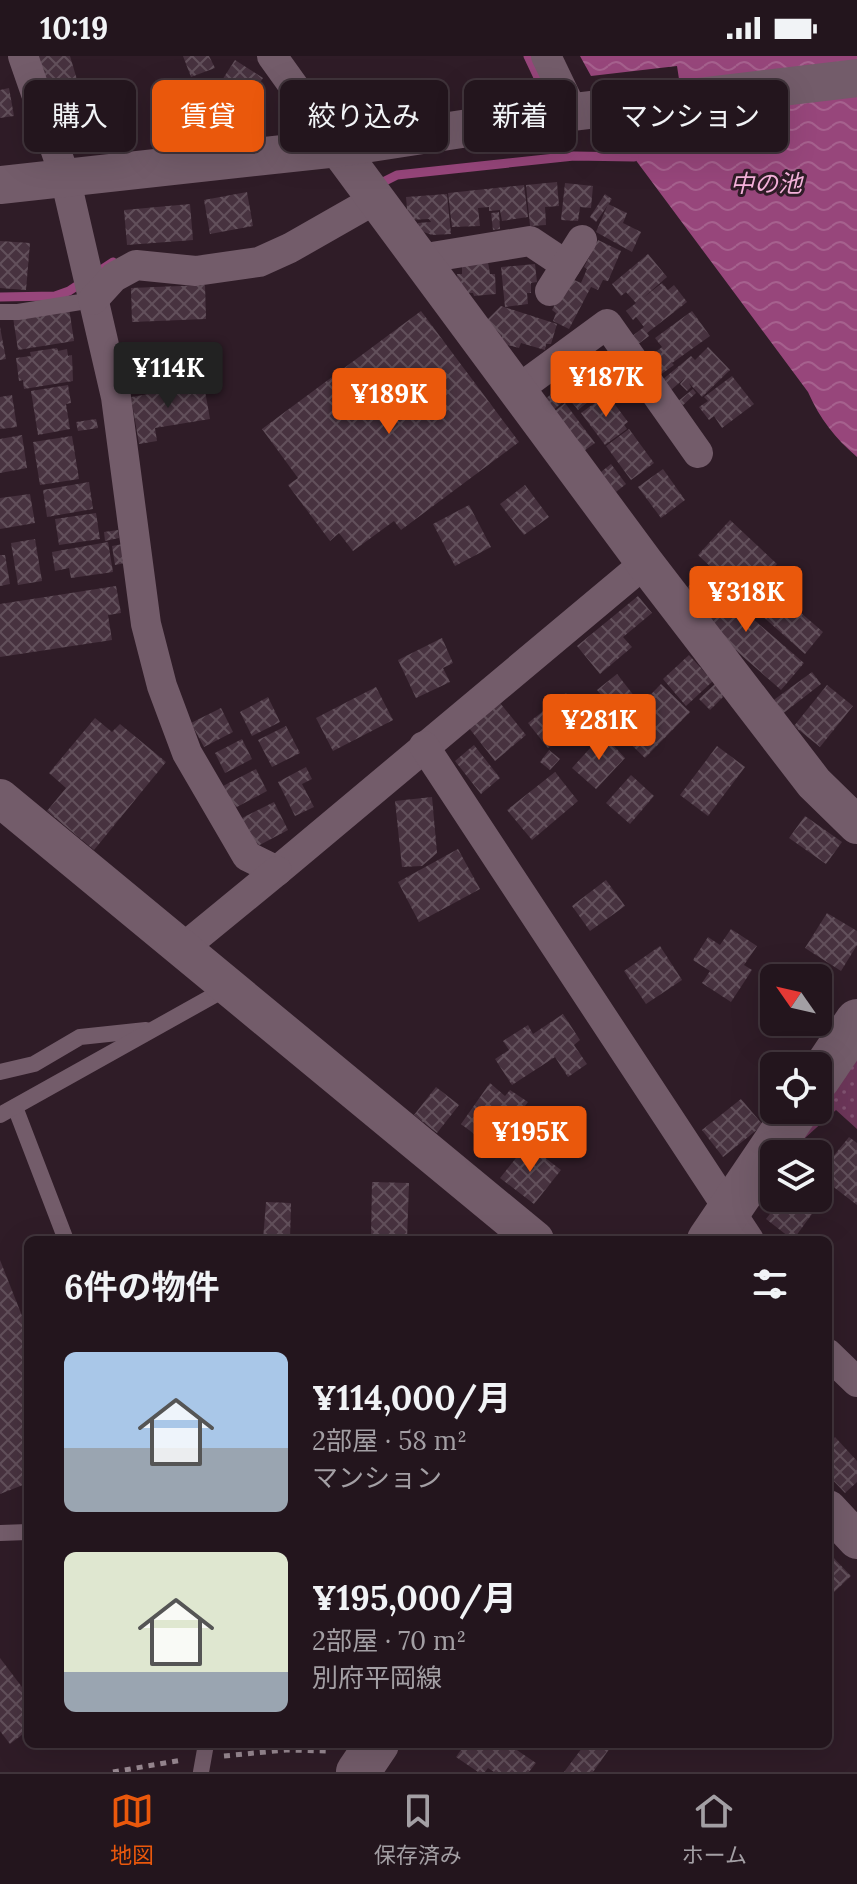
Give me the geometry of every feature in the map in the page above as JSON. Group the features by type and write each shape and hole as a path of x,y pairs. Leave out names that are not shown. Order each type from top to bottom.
{"main road":[{"path":"832,1058 857,1021"},
{"path":"729,1230 789,1124"}],"street":[{"path":"23,56 65,177 116,397 146,624 162,686 187,753 247,856 277,871"},
{"path":"272,56 289,80"},
{"path":"546,56 558,80"},
{"path":"576,112 857,78"},
{"path":"0,185 300,152"},
{"path":"341,152 645,563 814,783 857,825"},
{"path":"93,300 114,277 136,265 196,271 259,262 376,199"},
{"path":"420,259 530,241 574,253 550,291"},
{"path":"517,390 607,324 698,453"},
{"path":"183,948 349,813 424,746 645,563"},
{"path":"424,746 729,1230"},
{"path":"0,798 530,1236"},
{"path":"832,1358 857,1382"},
{"path":"832,1513 857,1540"}],"lane":[{"path":"0,312 93,300"},
{"path":"64,1236 8,1111 229,987"},
{"path":"0,1072 34,1064 80,1037 156,1028"},
{"path":"0,1533 24,1532"}],"path":[{"path":"113,1772 204,1758 286,1750 357,1756"}],"shaded area":[{"path":"857,1049 857,1129 836,1110 832,1114 832,1085"},
{"path":"809,1124 820,1124 803,1140 799,1140"}],"water":[{"name":"中の池","path":"580,56 857,56 857,457 829,428 808,392 630,152 788,152 788,80 679,80 677,66 591,76"}],"building":[{"path":"38,56 70,56 77,80 45,80"},
{"path":"183,56 209,56 215,68 191,77"},
{"path":"235,60 263,78 262,80 222,80"},
{"path":"9,88 14,116 0,118 0,90"},
{"path":"557,182 559,206 545,207 546,225 530,226 526,185"},
{"path":"565,183 593,186 591,208 580,207 578,221 561,220"},
{"path":"524,185 528,217 502,221 500,210 478,208 480,226 452,227 448,193"},
{"path":"247,192 253,226 210,234 204,200"},
{"path":"447,194 451,234 432,235 418,230 418,223 431,222 429,219 408,220 406,197"},
{"path":"605,194 612,199 596,222 590,217"},
{"path":"190,204 193,240 127,245 124,210"},
{"path":"608,204 627,213 623,223 641,232 632,252 596,232"},
{"path":"499,212 500,229 493,230 491,213"},
{"path":"598,240 621,251 608,281 603,280 598,290 591,287 569,329 553,321 556,313 552,310 567,281 572,279 581,283 587,269 584,267"},
{"path":"0,241 30,243 26,290 0,288"},
{"path":"648,254 667,277 643,298 662,283 668,290 674,285 687,302 647,333 649,336 637,345 631,337 644,327 626,311 636,303 626,292 621,296 612,284"},
{"path":"488,262 490,274 495,274 496,294 474,296 473,293 464,293 464,286 458,286 457,274 462,274 462,264"},
{"path":"535,264 537,282 531,283 531,293 527,293 528,304 505,307 501,267"},
{"path":"205,285 206,319 132,322 131,288"},
{"path":"501,306 557,324 551,344 546,344 545,350 521,343 519,348 500,343 502,334 499,341 486,321"},
{"path":"69,308 74,341 18,350 13,317"},
{"path":"421,311 519,442 401,530 394,521 353,551 339,533 330,541 288,485 298,478 262,429"},
{"path":"692,311 710,336 660,375 648,358 662,347 655,338"},
{"path":"0,327 6,359 0,360"},
{"path":"708,347 730,370 702,397 689,383 691,387 687,391 680,384 686,377 671,390 662,380 691,356 695,360"},
{"path":"57,348 58,351 67,349 68,356 72,355 73,381 24,389 23,380 19,381 16,358 31,356 30,352"},
{"path":"601,353 620,376 578,410 559,386"},
{"path":"732,376 754,404 722,428 714,416 709,420 699,407 708,401 704,397"},
{"path":"68,385 71,403 66,404 70,429 38,435 31,391"},
{"path":"204,385 210,419 155,428 157,441 139,444 131,397"},
{"path":"558,388 566,399 550,413 542,402"},
{"path":"693,389 696,393 681,407 677,402"},
{"path":"607,394 628,422 624,425 627,429 605,445 581,413"},
{"path":"12,395 17,427 0,429 0,397"},
{"path":"565,403 595,443 581,453 551,414"},
{"path":"96,419 98,428 78,431 76,422"},
{"path":"629,429 654,463 631,480 606,446"},
{"path":"22,435 27,468 0,473 0,439"},
{"path":"72,436 79,479 40,485 33,442"},
{"path":"611,464 626,484 616,492 601,472"},
{"path":"663,469 685,500 661,518 638,487"},
{"path":"89,482 93,509 47,517 43,490"},
{"path":"525,485 549,517 524,535 500,504"},
{"path":"30,494 35,523 0,529 0,498"},
{"path":"469,505 491,547 455,566 433,524"},
{"path":"96,513 100,539 59,545 55,519"},
{"path":"730,520 777,564 745,599 698,555"},
{"path":"118,530 119,538 105,541 104,532"},
{"path":"35,539 42,581 18,585 11,543"},
{"path":"108,542 113,572 71,578 69,568 55,571 52,552"},
{"path":"123,544 126,563 115,565 112,546"},
{"path":"0,555 5,555 10,584 0,586"},
{"path":"700,573 804,663 781,690 700,619 710,608 687,588"},
{"path":"116,586 121,613 108,615 112,640 0,657 0,604"},
{"path":"778,593 823,632 805,654 760,614"},
{"path":"638,596 652,613 623,637 632,647 600,674 577,646"},
{"path":"442,638 453,663 443,668 450,682 416,698 398,660"},
{"path":"689,655 713,681 686,706 663,679"},
{"path":"812,672 821,684 781,715 771,702"},
{"path":"617,674 635,697 616,713 597,690"},
{"path":"661,684 690,712 645,758 616,730"},
{"path":"715,684 725,695 710,710 699,699"},
{"path":"827,685 853,706 820,747 794,726"},
{"path":"376,687 393,720 333,751 316,718"},
{"path":"566,693 586,718 548,748 528,723"},
{"path":"268,697 280,722 252,736 240,712"},
{"path":"500,703 526,735 495,761 469,728"},
{"path":"221,708 233,732 204,747 191,723"},
{"path":"95,718 112,732 120,724 166,762 94,850 47,811 66,788 49,773"},
{"path":"286,726 300,753 272,767 258,740"},
{"path":"603,734 625,758 596,789 572,768"},
{"path":"242,739 252,759 225,773 215,753"},
{"path":"474,745 500,778 481,794 455,761"},
{"path":"717,746 745,767 708,816 680,795"},
{"path":"549,750 560,759 550,770 540,762"},
{"path":"306,767 312,779 302,784 314,807 295,816 278,782"},
{"path":"256,769 267,791 235,808 223,786"},
{"path":"555,772 578,801 532,840 507,810"},
{"path":"631,775 654,796 630,824 606,803"},
{"path":"432,797 437,853 422,866 402,867 395,801"},
{"path":"274,802 288,830 252,849 238,820"},
{"path":"805,816 842,842 826,864 789,838"},
{"path":"458,849 480,889 419,922 398,882"},
{"path":"606,880 625,906 590,931 572,906"},
{"path":"827,913 857,931 857,945 841,971 805,948"},
{"path":"731,929 757,946 744,965 752,970 731,1002 702,983 710,971 693,960 708,937 720,945"},
{"path":"660,946 682,980 646,1004 624,971"},
{"path":"563,1014 580,1040 574,1045 587,1064 568,1077 555,1057 512,1085 495,1059 509,1050 503,1041 528,1025 533,1034"},
{"path":"490,1083 505,1096 510,1090 528,1102 522,1110 526,1113 498,1152 461,1124"},
{"path":"436,1087 459,1105 437,1133 414,1115"},
{"path":"741,1099 763,1125 723,1157 702,1130"},
{"path":"849,1137 857,1143 857,1205 832,1186 832,1158"},
{"path":"527,1144 561,1170 534,1204 500,1178"},
{"path":"372,1182 409,1183 407,1236 371,1236"},
{"path":"266,1202 291,1203 290,1236 263,1236"},
{"path":"771,1212 813,1212 796,1236 788,1236 766,1219"},
{"path":"0,1260 24,1321 24,1485 0,1494"},
{"path":"835,1437 857,1461 857,1482 845,1493 832,1479 832,1440"},
{"path":"832,1556 851,1576 832,1594"},
{"path":"0,1658 24,1690 24,1733 10,1744 0,1731"},
{"path":"462,1748 514,1748 536,1763 529,1772 494,1772 488,1768 485,1772 478,1772 456,1757"},
{"path":"582,1748 610,1748 593,1772 564,1772"}],"waterway":[{"path":"528,56 539,80"},
{"path":"377,185 397,175 574,156 634,157"},
{"path":"0,297 55,296 69,291 113,262"}]}
